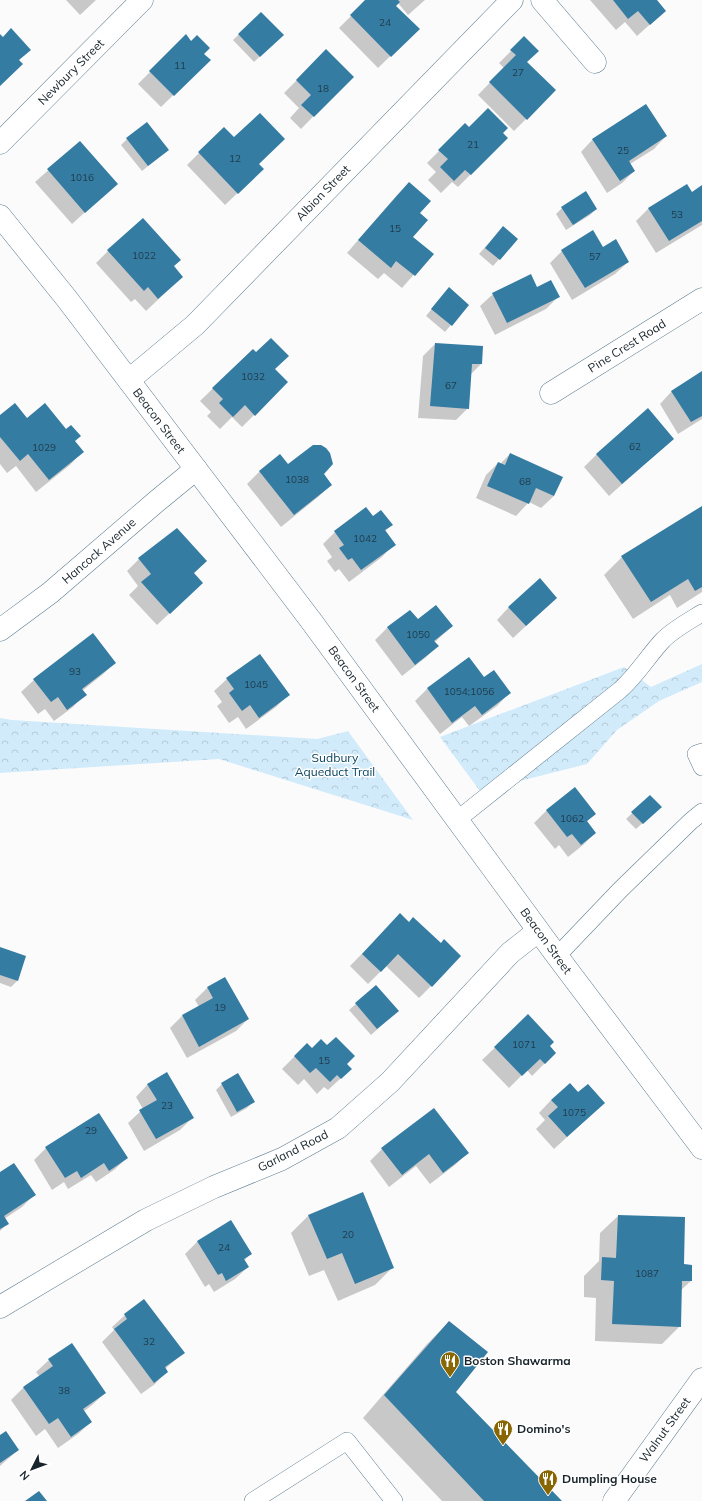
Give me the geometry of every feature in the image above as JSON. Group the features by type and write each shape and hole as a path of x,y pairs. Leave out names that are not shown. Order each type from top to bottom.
{"street":[{"name":"Newbury Street","path":"0,143 142,0"},
{"name":"Albion Street","path":"129,380 195,325 512,0"},
{"path":"542,0 595,62"},
{"name":"Beacon Street","path":"0,216 68,299 312,622 538,931 701,1150"},
{"name":"Pine Crest Road","path":"551,393 702,300"},
{"name":"Hancock Avenue","path":"0,630 50,593 196,469"},
{"name":"Garland Road","path":"0,1307 146,1220 214,1187 282,1159 338,1128 390,1082 510,952 538,931"},
{"name":"Walnut Street","path":"614,1501 701,1377"}],"lane":[{"path":"457,820 620,690 637,674 663,640 672,632 702,613"},
{"path":"702,752 696,754 702,767"},
{"path":"557,956 620,890 702,812"},
{"path":"253,1501 348,1441 394,1501"}],"green space":[{"path":"702,664 702,682 659,701 617,730 587,764 480,791 440,737 624,667 651,687"},
{"name":"Sudbury Aqueduct Trail","path":"0,718 12,720 317,739 348,731 413,820 219,759 0,773"}],"building":[{"path":"365,0 398,0 400,2 396,6 420,29 391,57 350,15"},
{"path":"613,0 657,0 666,11 650,25 638,11 628,19"},
{"path":"261,12 284,35 260,57 238,34"},
{"path":"11,28 31,50 19,60 23,64 0,86 0,34 3,37"},
{"path":"186,34 191,41 197,35 210,48 204,54 211,60 174,96 149,71"},
{"path":"524,36 539,51 527,62 556,90 527,120 489,82 516,55 510,50"},
{"path":"326,49 354,77 314,117 301,105 311,95 296,80"},
{"path":"646,104 667,136 629,161 635,171 620,181 592,139"},
{"path":"488,108 508,128 503,133 508,138 471,175 465,170 454,181 440,167 448,159 438,150 465,123 469,127"},
{"path":"260,113 285,139 259,164 264,169 238,194 198,152 224,127 234,137"},
{"path":"147,122 169,150 148,166 126,138"},
{"path":"80,141 118,184 85,213 47,169"},
{"path":"409,182 431,201 420,213 428,220 413,237 434,254 415,276 396,261 391,268 358,240"},
{"path":"687,184 692,192 702,185 702,221 669,241 648,208"},
{"path":"586,191 597,209 573,225 561,207"},
{"path":"143,218 181,260 174,266 183,277 158,299 148,287 144,291 107,250"},
{"path":"503,226 518,239 500,260 485,248"},
{"path":"593,230 603,247 616,239 629,262 585,288 561,250"},
{"path":"531,274 537,287 551,280 560,297 507,323 492,293"},
{"path":"449,287 469,305 452,326 431,309"},
{"path":"271,338 289,356 275,369 288,382 255,416 245,405 233,417 219,403 223,399 212,388 253,349 256,352"},
{"path":"435,343 483,346 482,364 472,364 469,409 430,406"},
{"path":"702,371 702,416 691,422 671,391"},
{"path":"15,403 27,418 45,403 66,429 71,425 81,436 75,441 84,452 49,480 28,454 20,461 0,437 0,415"},
{"path":"648,408 674,439 622,484 596,454"},
{"path":"313,445 321,445 330,453 333,464 324,474 332,485 294,515 259,471 280,454 288,464"},
{"path":"510,453 563,477 554,496 536,488 529,504 487,486 498,462 505,465"},
{"path":"702,506 702,587 695,591 688,579 651,602 621,556"},
{"path":"366,507 373,516 381,510 393,525 385,530 396,545 361,570 352,558 348,560 339,548 344,545 334,531"},
{"path":"177,528 207,561 194,573 203,583 170,614 141,582 151,574 138,558"},
{"path":"540,578 557,598 526,626 508,607"},
{"path":"436,605 453,626 434,641 439,646 415,665 387,627 410,610 418,619"},
{"path":"93,633 116,663 82,689 87,695 67,710 58,697 51,702 33,679"},
{"path":"260,654 290,695 259,718 250,705 242,711 229,693 234,689 226,678"},
{"path":"469,657 484,677 494,670 511,693 482,715 475,706 452,723 427,688"},
{"path":"575,787 596,814 587,821 596,833 581,845 572,834 567,837 546,810"},
{"path":"650,795 662,807 643,824 631,812"},
{"path":"400,913 409,922 413,917 441,943 444,939 461,956 432,987 398,954 381,972 362,954"},
{"path":"0,947 26,956 18,981 0,975"},
{"path":"225,977 249,1019 199,1047 182,1015 213,998 207,987"},
{"path":"376,985 399,1011 377,1029 355,1003"},
{"path":"528,1014 554,1042 550,1046 556,1053 545,1064 540,1059 522,1076 494,1047"},
{"path":"336,1037 355,1056 347,1064 352,1069 341,1079 337,1075 330,1082 316,1068 310,1073 294,1056 307,1043 312,1048 321,1039 327,1045"},
{"path":"167,1072 194,1118 156,1139 139,1110 157,1100 147,1084"},
{"path":"238,1073 255,1102 237,1112 221,1083"},
{"path":"570,1083 578,1092 588,1084 605,1103 567,1137 548,1116 558,1107 551,1100"},
{"path":"434,1108 469,1153 443,1173 429,1154 402,1175 381,1148"},
{"path":"99,1113 128,1158 109,1171 104,1163 81,1178 77,1171 65,1178 45,1147"},
{"path":"14,1163 36,1195 4,1216 9,1224 0,1229 0,1172"},
{"path":"363,1192 394,1268 355,1284 342,1253 327,1259 308,1215"},
{"path":"618,1215 685,1217 684,1264 692,1265 692,1281 682,1281 681,1327 612,1324 614,1281 601,1280 602,1257 616,1258"},
{"path":"231,1220 252,1254 244,1259 249,1267 226,1281 222,1273 218,1275 197,1241"},
{"path":"144,1299 185,1353 165,1367 168,1372 154,1383 114,1329 127,1319 124,1314"},
{"path":"449,1321 488,1352 456,1392 562,1501 484,1501 384,1395"},
{"path":"72,1343 106,1393 83,1409 92,1422 71,1437 58,1418 49,1424 23,1387 53,1366 48,1359"},
{"path":"6,1431 19,1450 0,1463 0,1435"},
{"path":"39,1491 47,1501 25,1501"}],"place":[{"name":"Boston Shawarma","path":"450,1378"},
{"name":"Domino's","path":"503,1446"},
{"name":"Dumpling House","path":"548,1496"}]}
